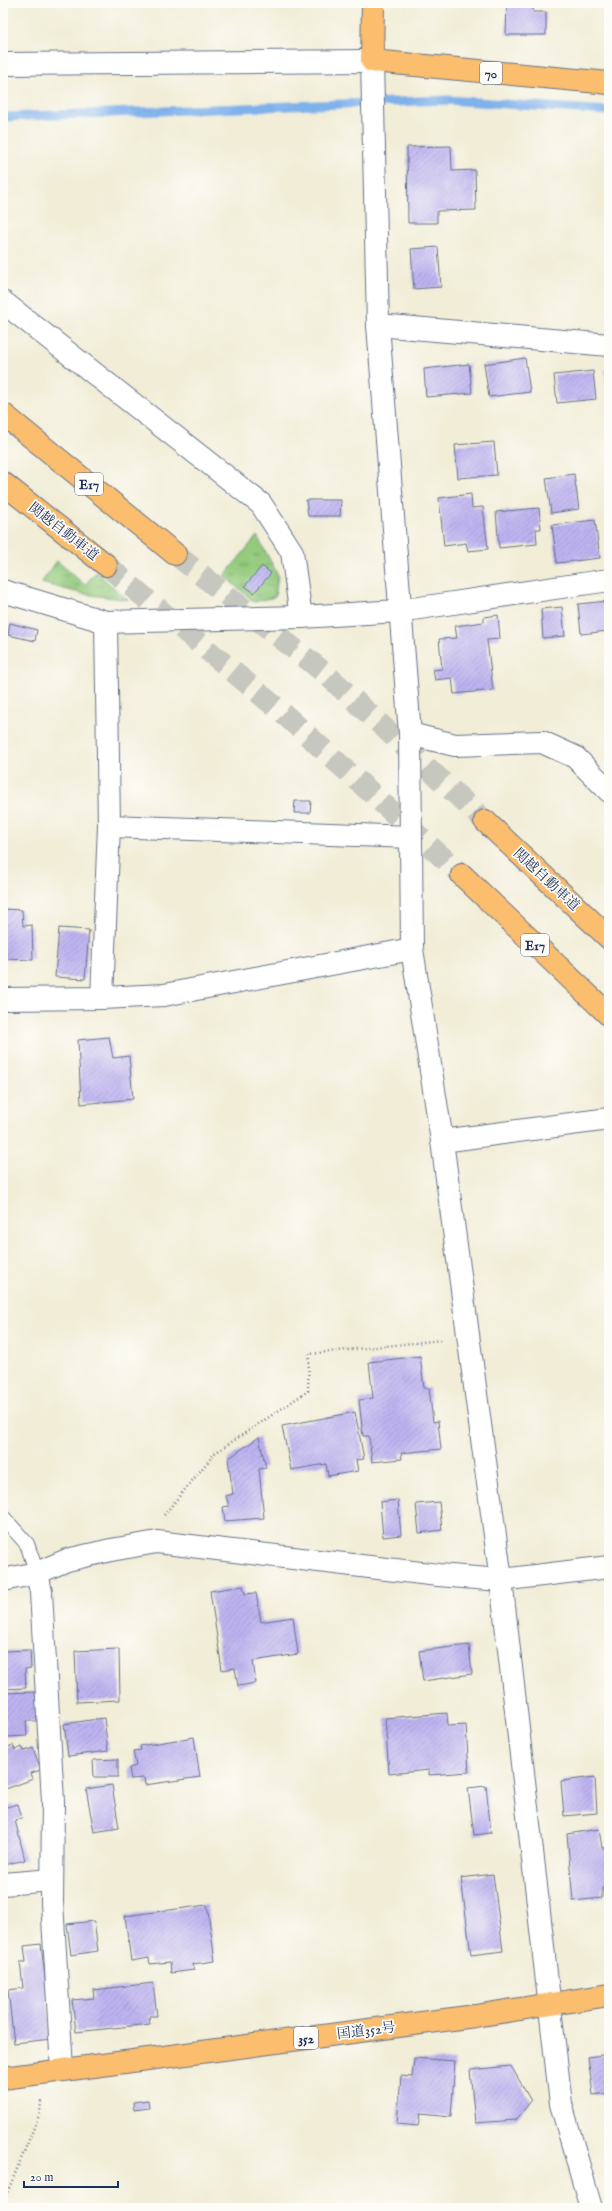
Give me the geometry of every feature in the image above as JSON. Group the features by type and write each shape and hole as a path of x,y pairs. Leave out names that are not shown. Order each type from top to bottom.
{"main road":[{"path":"372,61 373,3"},
{"name":"70","path":"372,61 609,83"},
{"name":"E17","path":"3,414 175,554"},
{"name":"関越自動車道","path":"3,483 106,565"},
{"name":"関越自動車道","path":"485,821 609,938"},
{"name":"E17","path":"462,875 609,1015"},
{"name":"国道352号","path":"3,2078 62,2069 475,2016 609,1995"}],"street":[{"path":"3,64 372,61 378,325 399,611 410,734 412,949 442,1142 501,1580 551,2003 561,2104 591,2208"},
{"path":"3,302 262,504 292,552 301,617"},
{"path":"378,325 609,345"},
{"path":"3,591 106,622 301,617 399,611 609,580"},
{"path":"102,998 109,826 106,622"},
{"path":"410,734 456,745 542,742 575,757 609,792"},
{"path":"109,826 411,837"},
{"path":"3,999 102,998 164,995 412,949"},
{"path":"442,1142 603,1120"},
{"path":"3,1580 36,1573 67,1560 157,1542 438,1575 501,1580 609,1567"},
{"path":"36,1573 41,1592 53,1801 52,1880 62,2069"},
{"path":"3,1884 52,1880"}],"lane":[{"path":"3,1517 27,1544 36,1573"}],"path":[{"path":"139,1545 215,1453 308,1391 309,1354 468,1337"},
{"path":"3,2203 40,2113 40,2073"}],"green space":[{"path":"257,536 278,575 275,597 254,602 224,576"},
{"path":"57,561 85,585 96,572 128,600 84,594 41,583"}],"building":[{"path":"507,3 533,3 533,12 546,12 546,35 506,35"},
{"path":"451,146 452,171 475,170 476,210 437,211 437,223 408,223 407,147"},
{"path":"438,247 441,287 414,289 411,249"},
{"path":"525,358 530,392 489,397 484,364"},
{"path":"469,364 472,393 426,397 424,369"},
{"path":"605,370 609,370 609,397 608,397"},
{"path":"593,371 596,399 557,403 554,375"},
{"path":"494,442 497,475 458,478 455,445"},
{"path":"574,474 579,509 551,513 546,478"},
{"path":"471,494 472,508 483,507 488,549 468,551 466,543 444,546 439,498"},
{"path":"306,500 341,500 340,516 308,516"},
{"path":"539,508 541,529 536,529 537,544 499,548 496,512"},
{"path":"595,520 600,558 557,563 552,525"},
{"path":"262,566 271,573 254,593 245,586"},
{"path":"609,601 609,634 608,631 581,634 578,604"},
{"path":"562,607 565,636 543,638 541,609"},
{"path":"498,615 500,639 487,640 493,690 454,694 452,678 435,680 433,670 442,669 439,639 457,638 455,626 484,622 484,617"},
{"path":"10,623 37,630 35,641 8,635"},
{"path":"295,801 311,801 310,813 294,813"},
{"path":"3,909 22,910 23,926 32,925 33,960 3,959"},
{"path":"59,928 89,930 85,979 55,977"},
{"path":"109,1037 113,1058 129,1056 133,1099 81,1104 78,1040"},
{"path":"420,1356 424,1388 429,1388 433,1422 438,1421 441,1449 401,1453 402,1459 372,1462 369,1436 363,1436 359,1400 373,1398 369,1362"},
{"path":"355,1412 364,1459 356,1460 358,1471 328,1476 326,1464 291,1470 282,1426"},
{"path":"259,1437 266,1468 259,1469 264,1518 225,1521 223,1507 229,1506 226,1496 233,1494 228,1459"},
{"path":"398,1500 401,1535 383,1537 380,1502"},
{"path":"439,1502 442,1530 419,1533 416,1504"},
{"path":"243,1586 245,1594 256,1593 261,1622 293,1617 298,1654 253,1661 256,1683 238,1686 235,1668 222,1670 210,1591"},
{"path":"469,1645 472,1674 423,1681 419,1651"},
{"path":"119,1649 120,1700 77,1702 75,1651"},
{"path":"30,1650 31,1668 25,1669 26,1688 3,1689 3,1651"},
{"path":"36,1692 38,1721 26,1721 27,1736 5,1737 3,1693"},
{"path":"447,1713 448,1726 466,1725 469,1772 429,1775 429,1770 389,1774 385,1718"},
{"path":"104,1718 108,1751 68,1756 64,1724"},
{"path":"194,1737 200,1777 145,1785 144,1778 131,1779 129,1768 136,1766 133,1751 141,1750 140,1746"},
{"path":"13,1745 15,1750 22,1747 24,1751 33,1748 41,1770 31,1773 33,1779 3,1790 3,1749"},
{"path":"118,1759 118,1777 94,1777 93,1760"},
{"path":"595,1777 597,1813 564,1816 561,1781"},
{"path":"112,1785 119,1828 94,1832 86,1789"},
{"path":"486,1786 491,1833 474,1835 468,1788"},
{"path":"18,1804 22,1818 15,1820 25,1860 3,1865 3,1808"},
{"path":"599,1829 602,1848 609,1847 609,1887 602,1888 602,1898 573,1901 567,1834"},
{"path":"493,1874 503,1951 471,1955 461,1878"},
{"path":"207,1905 215,1961 193,1964 194,1970 171,1973 170,1962 150,1964 149,1958 131,1961 125,1916"},
{"path":"94,1921 98,1951 71,1955 67,1924"},
{"path":"41,1944 52,2039 14,2043 8,1990 23,1988 20,1962 26,1962 24,1946"},
{"path":"153,1983 157,2016 149,2016 150,2024 76,2032 72,2000 94,1998 93,1990"},
{"path":"609,2054 609,2093 593,2095 588,2057"},
{"path":"414,2058 455,2061 451,2117 420,2114 418,2126 397,2124 401,2076 412,2077"},
{"path":"511,2066 531,2101 516,2120 475,2123 470,2070"},
{"path":"148,2100 149,2108 134,2110 133,2102"}],"waterway":[{"path":"3,117 447,100 609,111"}],"tunnel":[{"path":"175,554 326,674 485,821"},
{"path":"106,565 285,715 462,875"}]}
